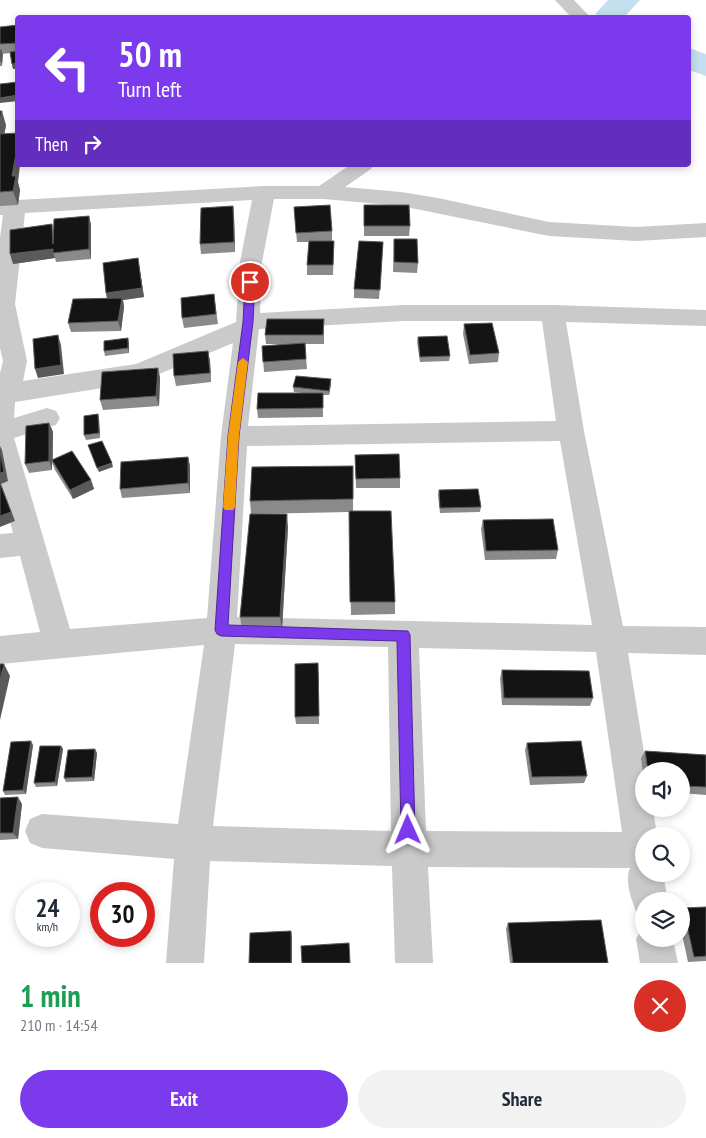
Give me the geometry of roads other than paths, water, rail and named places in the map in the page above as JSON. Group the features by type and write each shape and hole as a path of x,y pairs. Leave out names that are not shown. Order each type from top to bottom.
{"street":[{"path":"564,0 579,15"},
{"path":"324,192 361,167"},
{"path":"185,963 193,843 221,630 234,436 248,324 250,262 264,192"},
{"path":"0,425 2,394 11,381 15,361 4,304 7,208 264,192 324,192 401,199 438,205 549,230 636,234 706,230"},
{"path":"2,394 140,373 203,348 248,324 404,313 553,313 706,318"},
{"path":"553,313 572,432 610,640 639,827"},
{"path":"46,418 0,433 59,644"},
{"path":"234,436 572,432"},
{"path":"0,546 30,543"},
{"path":"0,650 221,630 706,641"},
{"path":"403,635 408,849 414,963"},
{"path":"42,831 193,843 408,849 635,862"},
{"path":"656,947 659,963"}],"waterway":[{"path":"611,15 611,13 625,0"},
{"path":"691,58 706,67"}]}
